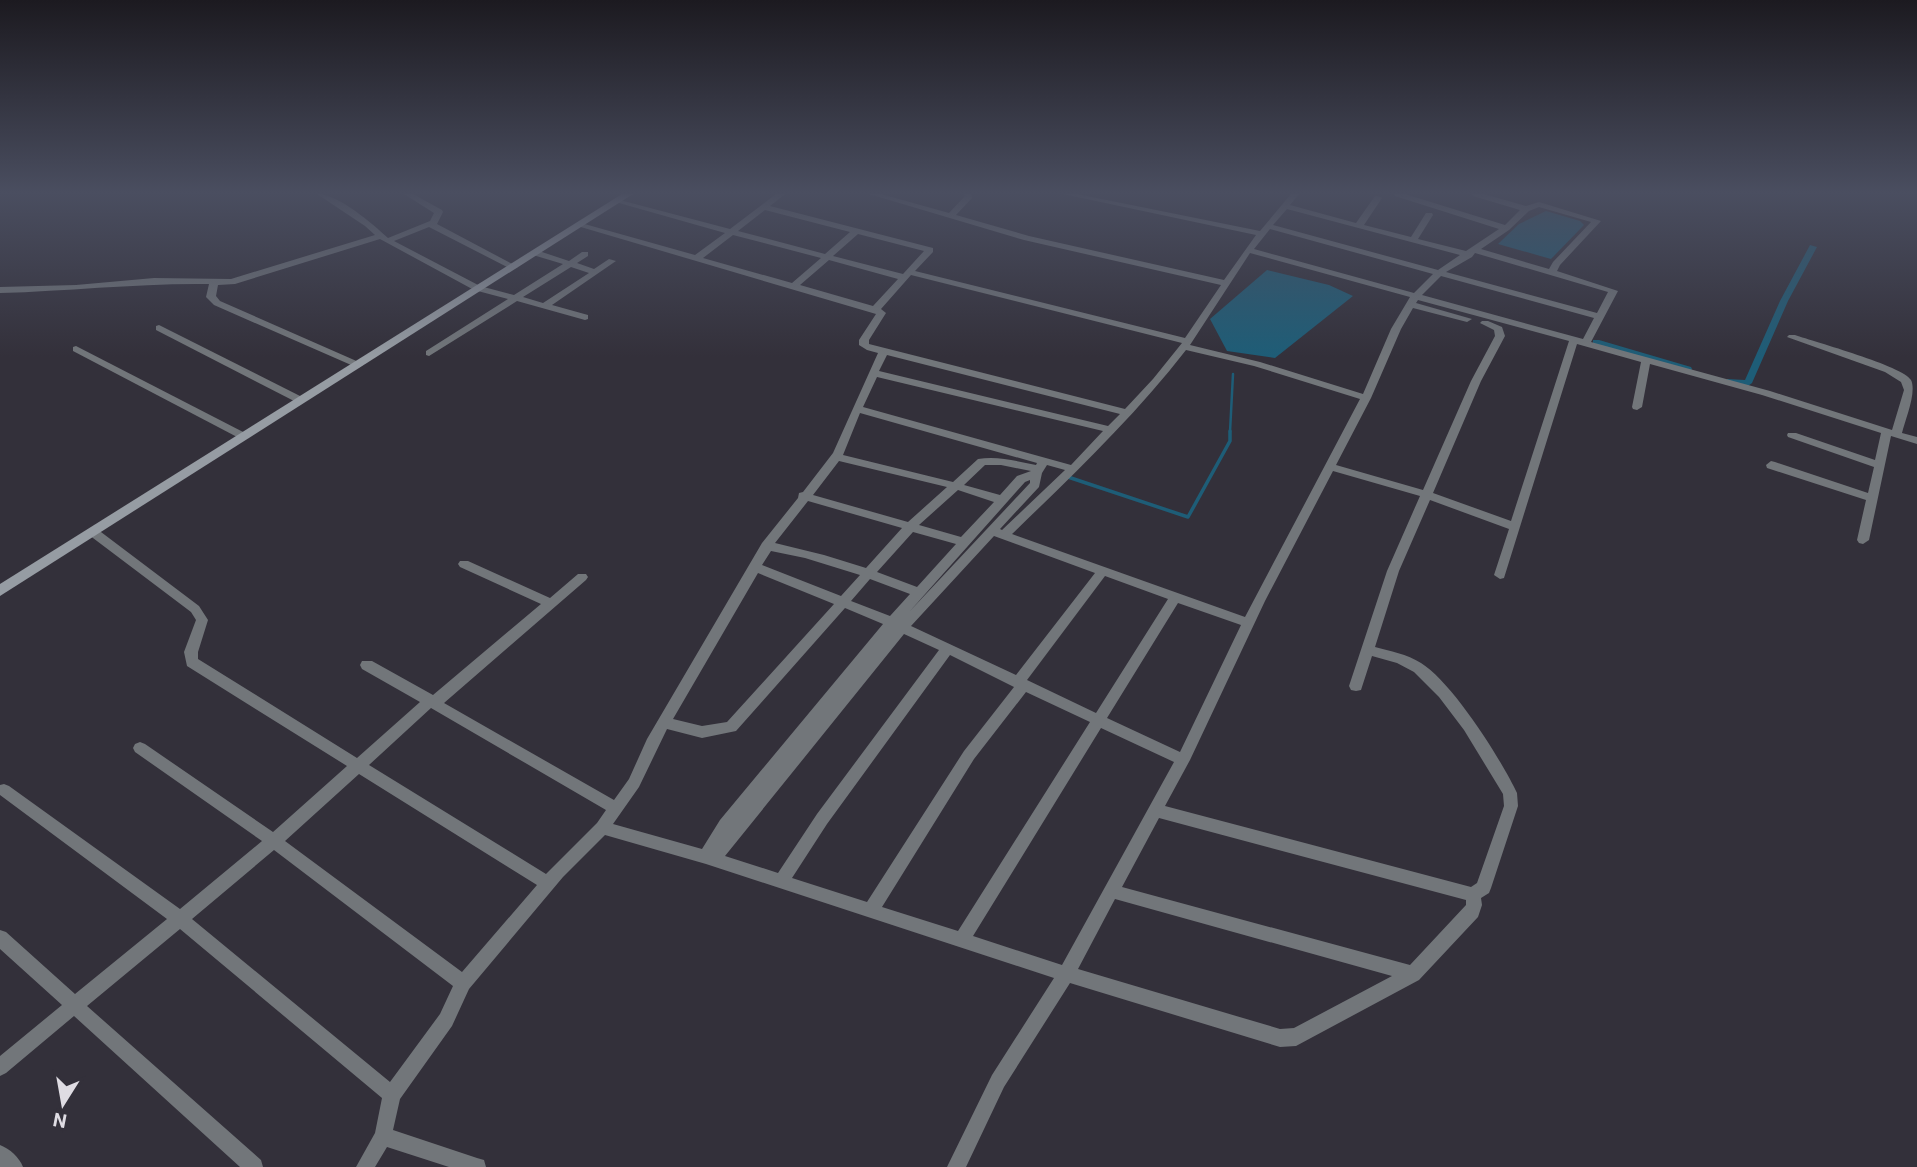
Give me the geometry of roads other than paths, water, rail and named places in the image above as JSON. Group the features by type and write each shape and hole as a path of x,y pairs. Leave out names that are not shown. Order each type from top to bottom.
{"street":[{"path":"0,290 76,288 154,281 214,283 246,279 349,248"},
{"path":"403,248 477,288 585,317"},
{"path":"479,248 514,267"},
{"path":"0,591 543,248"},
{"path":"659,248 875,309 881,313 868,332 864,345 883,353 1126,412"},
{"path":"696,259 710,248"},
{"path":"794,248 1186,344 1366,398"},
{"path":"794,286 837,248"},
{"path":"875,309 930,251 921,248"},
{"path":"1073,248 1224,283"},
{"path":"1338,248 1599,317"},
{"path":"1456,248 1552,272 1613,291 1585,344"},
{"path":"956,1167 999,1081 1066,974 1183,760 1248,623 1366,398 1396,329 1413,301 1438,274 1477,248"},
{"path":"1552,272 1570,248"},
{"path":"897,625 997,532 1073,469 1157,381 1186,344 1248,250 1487,324 1501,332 1476,381 1393,572 1356,686"},
{"path":"536,253 595,272"},
{"path":"429,353 585,254"},
{"path":"545,306 612,261"},
{"path":"214,283 211,297 217,303 358,365"},
{"path":"1413,301 1766,393 1917,441"},
{"path":"159,328 300,400"},
{"path":"1793,337 1889,370 1906,380 1909,390 1879,466 1863,540"},
{"path":"1500,575 1573,342"},
{"path":"76,349 243,436"},
{"path":"365,1167 383,1136 393,1095 446,1020 463,983 548,884 602,828 634,783 664,723 766,546 803,496 837,457 883,353"},
{"path":"1637,407 1647,361"},
{"path":"874,373 1111,430"},
{"path":"857,409 1040,468"},
{"path":"1792,435 1879,466"},
{"path":"837,457 1002,500"},
{"path":"664,723 702,732 731,727 910,527 982,461 1073,469"},
{"path":"1771,465 1871,498"},
{"path":"1331,467 1428,495 1514,527"},
{"path":"709,858 897,625 918,592 1021,479 1040,468"},
{"path":"997,532 1035,484 1040,468"},
{"path":"803,496 963,542"},
{"path":"93,532 195,609 202,620 191,652 192,662 548,884"},
{"path":"997,532 1248,623"},
{"path":"766,546 787,549 869,573 918,592"},
{"path":"464,564 552,604"},
{"path":"755,567 844,601 1183,760"},
{"path":"870,911 969,755 1102,572"},
{"path":"0,1067 274,841 433,701 582,577"},
{"path":"961,940 1175,598"},
{"path":"781,882 822,819 947,649"},
{"path":"1155,810 1473,895 1483,888 1511,806 1510,793 1465,723 1429,678 1417,667 1367,650"},
{"path":"367,665 615,808"},
{"path":"140,748 274,841 463,983"},
{"path":"4,790 179,918 393,1095"},
{"path":"602,828 709,858 1066,974 1280,1038 1296,1037 1413,974 1472,912 1473,895"},
{"path":"1111,891 1413,974"},
{"path":"0,938 254,1167"},
{"path":"383,1136 477,1167"},
{"path":"0,1154 13,1167"}],"water":[{"path":"1514,248 1561,248 1551,259"},
{"path":"1267,270 1329,285 1353,296 1275,358 1227,351 1210,319"}],"waterway":[{"path":"1730,381 1748,383 1784,301 1812,248"},
{"path":"1596,342 1688,369"},
{"path":"1230,432 1233,374"},
{"path":"1068,477 1188,517 1230,441 1230,432"}]}
